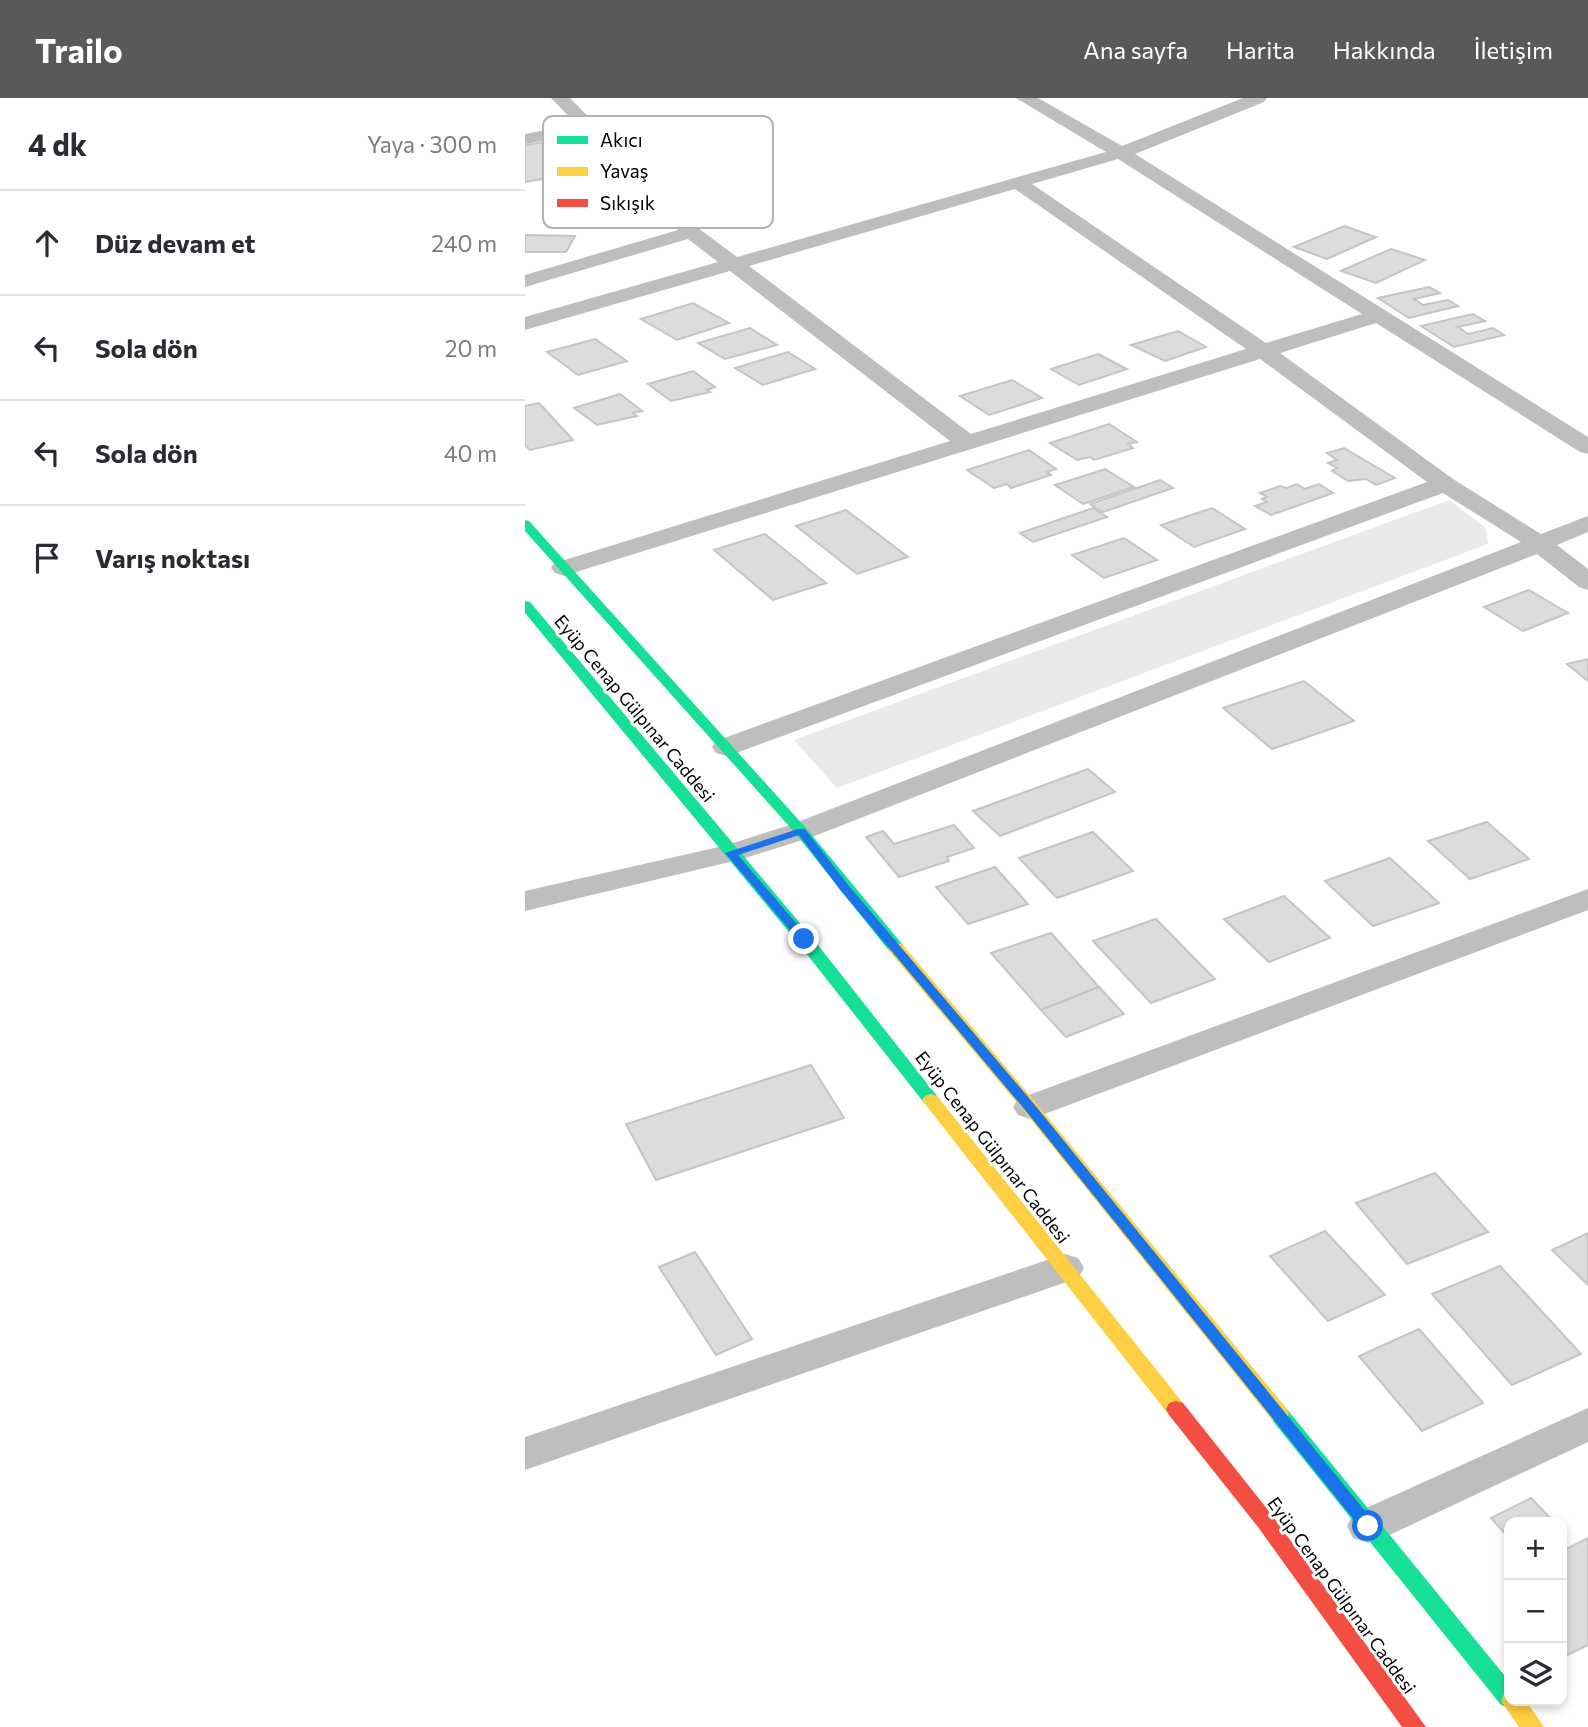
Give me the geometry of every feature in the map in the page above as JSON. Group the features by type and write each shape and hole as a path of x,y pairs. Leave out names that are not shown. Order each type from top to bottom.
{"main road":[{"path":"525,524 801,831 845,888 1030,1107 1504,1691"},
{"name":"Eyüp Cenap Gülpınar Caddesi","path":"525,605 804,939 1065,1268 1265,1521 1415,1727"},
{"path":"1516,1706 1533,1727"}],"street":[{"path":"559,98 578,116"},
{"path":"1025,98 1121,153 1582,437"},
{"path":"525,324 1121,153 1258,98"},
{"path":"525,139 543,136"},
{"path":"1018,183 1263,351 1445,484 1539,543 1588,582"},
{"path":"687,228 968,443"},
{"path":"525,281 691,232"},
{"path":"564,568 1380,315"},
{"path":"726,747 1445,484"},
{"path":"525,901 731,853 801,831 1489,565 1588,523"},
{"path":"1030,1107 1588,899"},
{"path":"525,1454 1065,1268"},
{"path":"1368,1526 1588,1424"}],"shaded area":[{"path":"1449,500 1486,528 1488,544 837,788 794,740"}],"building":[{"path":"543,142 543,179 525,182 525,145"},
{"path":"1344,226 1376,237 1327,259 1294,247"},
{"path":"525,235 575,236 566,252 525,252"},
{"path":"1391,249 1425,260 1376,283 1341,271"},
{"path":"1429,287 1440,293 1414,299 1423,305 1448,300 1458,306 1409,318 1378,298"},
{"path":"693,303 729,323 677,340 641,319"},
{"path":"1473,314 1485,321 1458,327 1468,334 1493,328 1504,335 1454,347 1421,326"},
{"path":"750,328 777,345 725,359 698,343"},
{"path":"1178,331 1206,347 1165,361 1131,345"},
{"path":"595,339 627,361 578,375 547,352"},
{"path":"788,352 815,369 763,385 735,368"},
{"path":"1098,354 1127,369 1079,385 1051,369"},
{"path":"693,371 715,387 707,390 710,392 671,401 648,384"},
{"path":"1012,380 1042,398 989,415 960,396"},
{"path":"620,394 642,411 633,413 637,416 597,425 574,408"},
{"path":"539,403 573,440 530,450 525,445 525,406"},
{"path":"1109,424 1137,442 1128,444 1133,448 1094,460 1090,457 1077,460 1050,443"},
{"path":"1344,448 1395,478 1376,485 1366,479 1348,481 1332,471 1337,468 1328,463 1337,460 1327,453"},
{"path":"1029,450 1056,469 1047,472 1051,475 1011,488 1007,484 994,488 967,470"},
{"path":"1105,469 1134,487 1083,504 1055,485"},
{"path":"1160,480 1173,488 1103,512 1090,504"},
{"path":"1297,484 1305,489 1319,484 1333,493 1271,515 1255,506 1267,502 1262,499 1267,497 1260,493"},
{"path":"1093,508 1107,517 1033,542 1020,533"},
{"path":"1212,508 1245,529 1194,547 1161,525"},
{"path":"846,510 908,557 857,574 796,526"},
{"path":"765,534 826,583 773,600 714,550"},
{"path":"1124,538 1157,560 1104,578 1072,555"},
{"path":"1529,590 1568,613 1523,631 1484,607"},
{"path":"1588,659 1588,681 1567,664"},
{"path":"1304,681 1354,721 1272,749 1223,708"},
{"path":"1088,769 1115,792 1000,836 973,811"},
{"path":"1487,822 1529,859 1470,879 1428,841"},
{"path":"954,825 974,848 947,857 949,861 899,877 866,837 883,831 894,844"},
{"path":"1093,832 1133,871 1057,898 1019,858"},
{"path":"1390,858 1439,903 1373,926 1325,881"},
{"path":"995,867 1028,904 968,924 936,887"},
{"path":"1284,896 1330,938 1269,962 1224,919"},
{"path":"1156,919 1215,979 1151,1003 1093,941"},
{"path":"1051,933 1099,987 1041,1010 991,953"},
{"path":"1099,987 1124,1014 1066,1037 1041,1010"},
{"path":"811,1065 844,1118 656,1180 626,1124"},
{"path":"1435,1173 1488,1232 1407,1264 1356,1203"},
{"path":"1325,1231 1385,1295 1328,1321 1270,1256"},
{"path":"1588,1233 1588,1285 1552,1250"},
{"path":"695,1252 752,1339 716,1355 659,1267"},
{"path":"1500,1266 1581,1354 1512,1385 1432,1294"},
{"path":"1419,1329 1483,1403 1422,1431 1359,1356"},
{"path":"1531,1498 1549,1517 1504,1517 1504,1532 1491,1518"},
{"path":"1588,1538 1588,1645 1567,1656 1567,1580 1567,1548"}],"traffic: fast":[{"path":"525,524 801,831 896,948"},
{"path":"525,605 804,939 931,1100"},
{"path":"1279,1414 1504,1692"}],"traffic: slow":[{"path":"896,948 1030,1107 1279,1414"},
{"path":"931,1100 1176,1409"},
{"path":"1516,1706 1533,1727"}],"traffic: jam":[{"path":"1176,1409 1265,1521 1415,1727"}],"route":[{"path":"804,939 731,853 801,831 845,888 1030,1107 1368,1526"}]}
